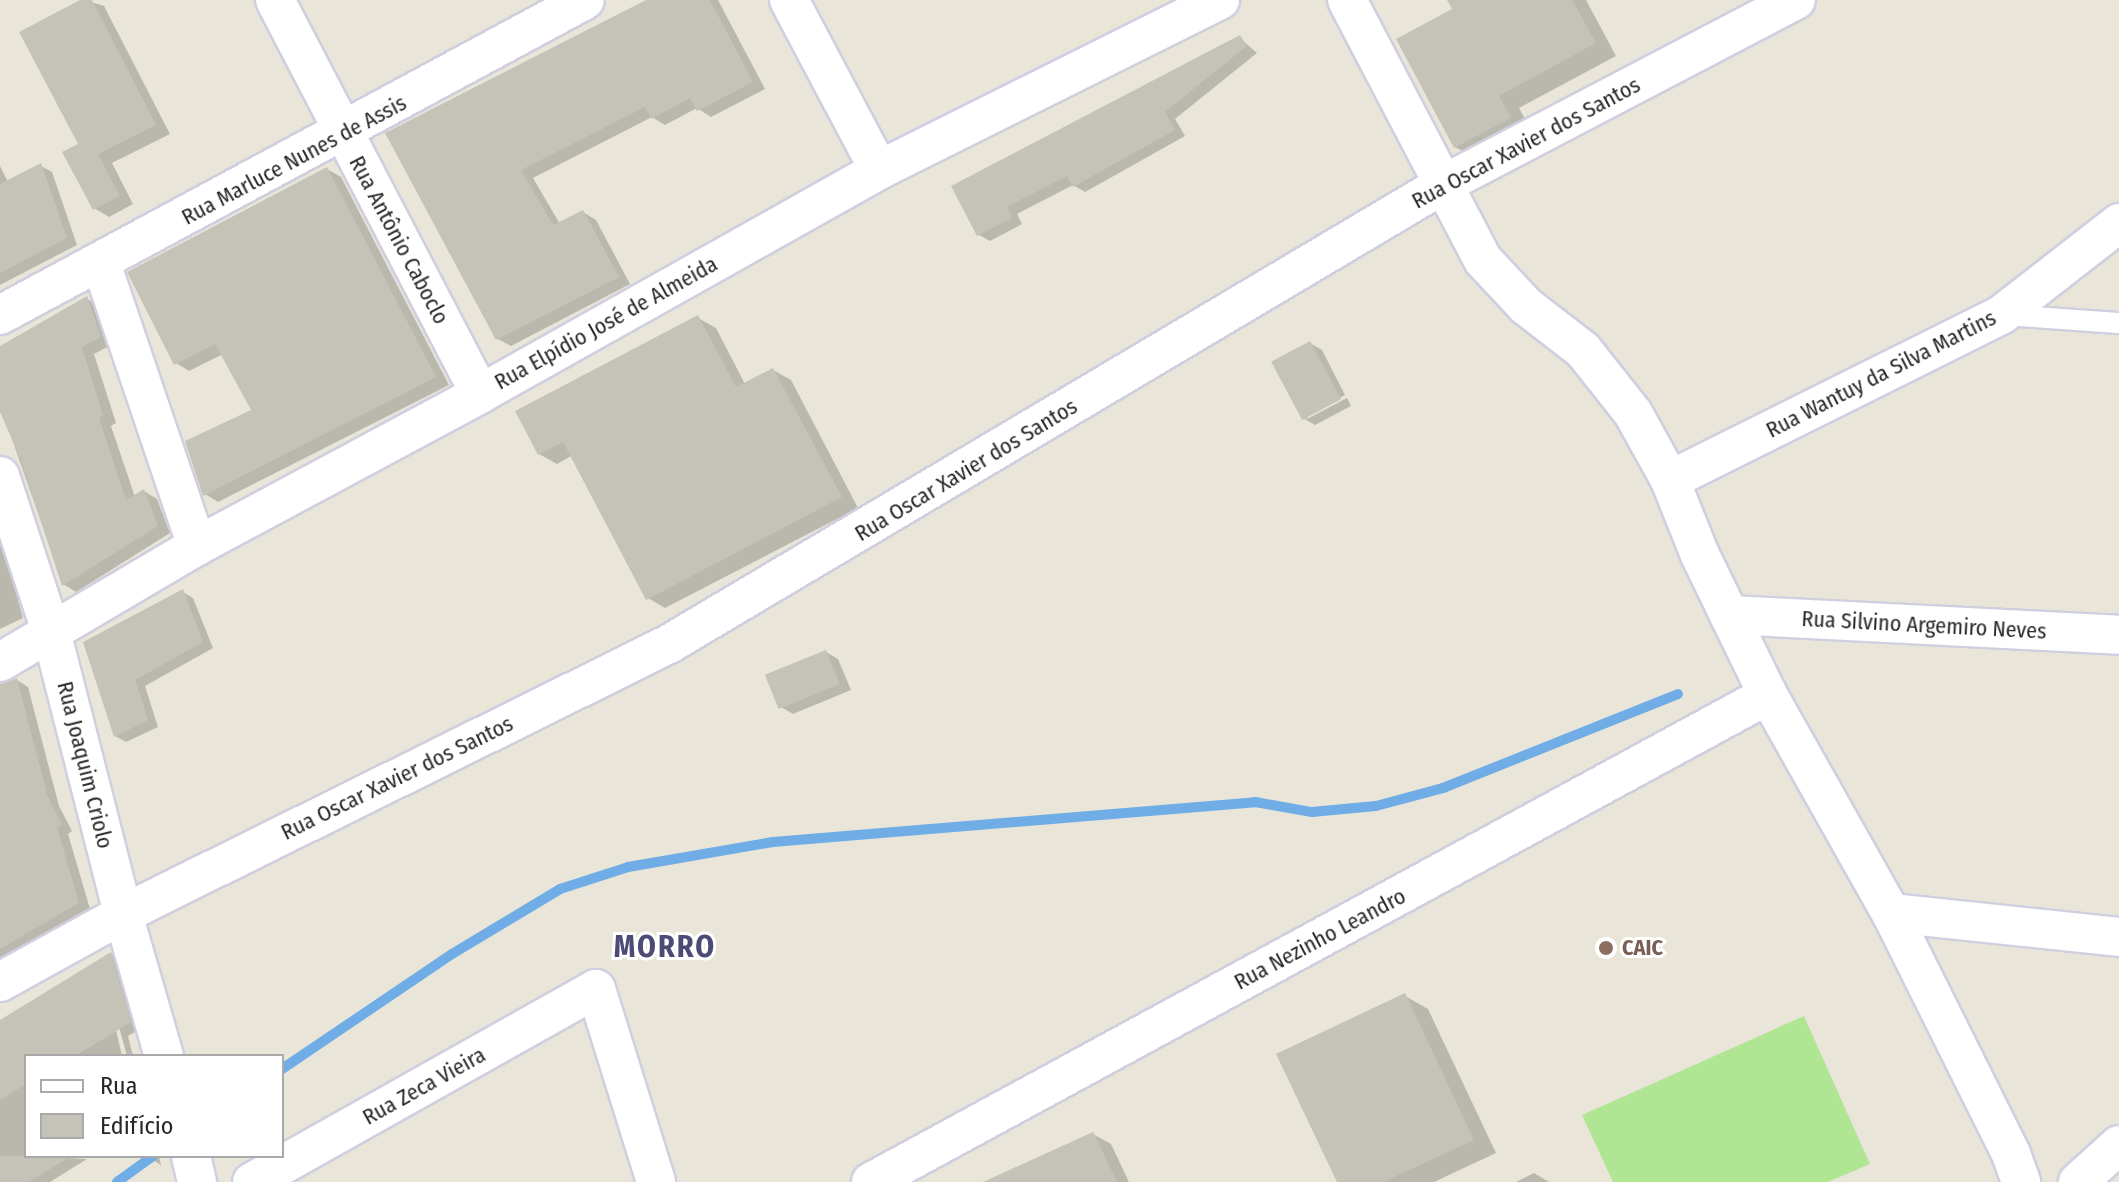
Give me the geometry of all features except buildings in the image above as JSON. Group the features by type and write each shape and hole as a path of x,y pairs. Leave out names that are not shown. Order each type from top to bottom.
{"street":[{"name":"Rua Antônio Caboclo","path":"275,0 480,394"},
{"name":"Rua Marluce Nunes de Assis","path":"0,315 344,133 585,0"},
{"path":"789,0 879,170"},
{"name":"Rua Elpídio José de Almeida","path":"0,662 197,546 480,394 879,170 1220,0"},
{"path":"1347,0 1483,260 1526,306 1583,350 1633,413 1670,480 1768,695 1891,913 2011,1154 2021,1182"},
{"name":"Rua Oscar Xavier dos Santos","path":"0,982 123,914 669,644 1444,184 1796,0"},
{"name":"Rua Wantuy da Silva Martins","path":"1670,480 2001,315 2119,223"},
{"path":"101,263 197,546"},
{"name":"Rua Joaquim Criolo","path":"0,476 51,631 123,914 163,1054"},
{"name":"Rua Silvino Argemiro Neves","path":"1729,615 2119,635"},
{"name":"Rua Nezinho Leandro","path":"871,1182 1768,695"},
{"path":"1891,913 2119,937"},
{"name":"Rua Zeca Vieira","path":"252,1182 596,989 656,1182"},
{"path":"2078,1182 2119,1145"},
{"path":"191,1158 197,1182"}],"lane":[{"path":"2001,315 2119,323"}],"green space":[{"path":"1804,1016 1870,1164 1828,1182 1613,1182 1582,1115"}],"waterway":[{"path":"284,1068 452,954 560,889 628,867 773,842 1255,802 1312,812 1376,806 1443,788 1678,694"},
{"path":"117,1182 150,1158"}],"place":[{"name":"CAIC","path":"1606,948"}],"district":[{"name":"MORRO","path":"665,947"}]}
